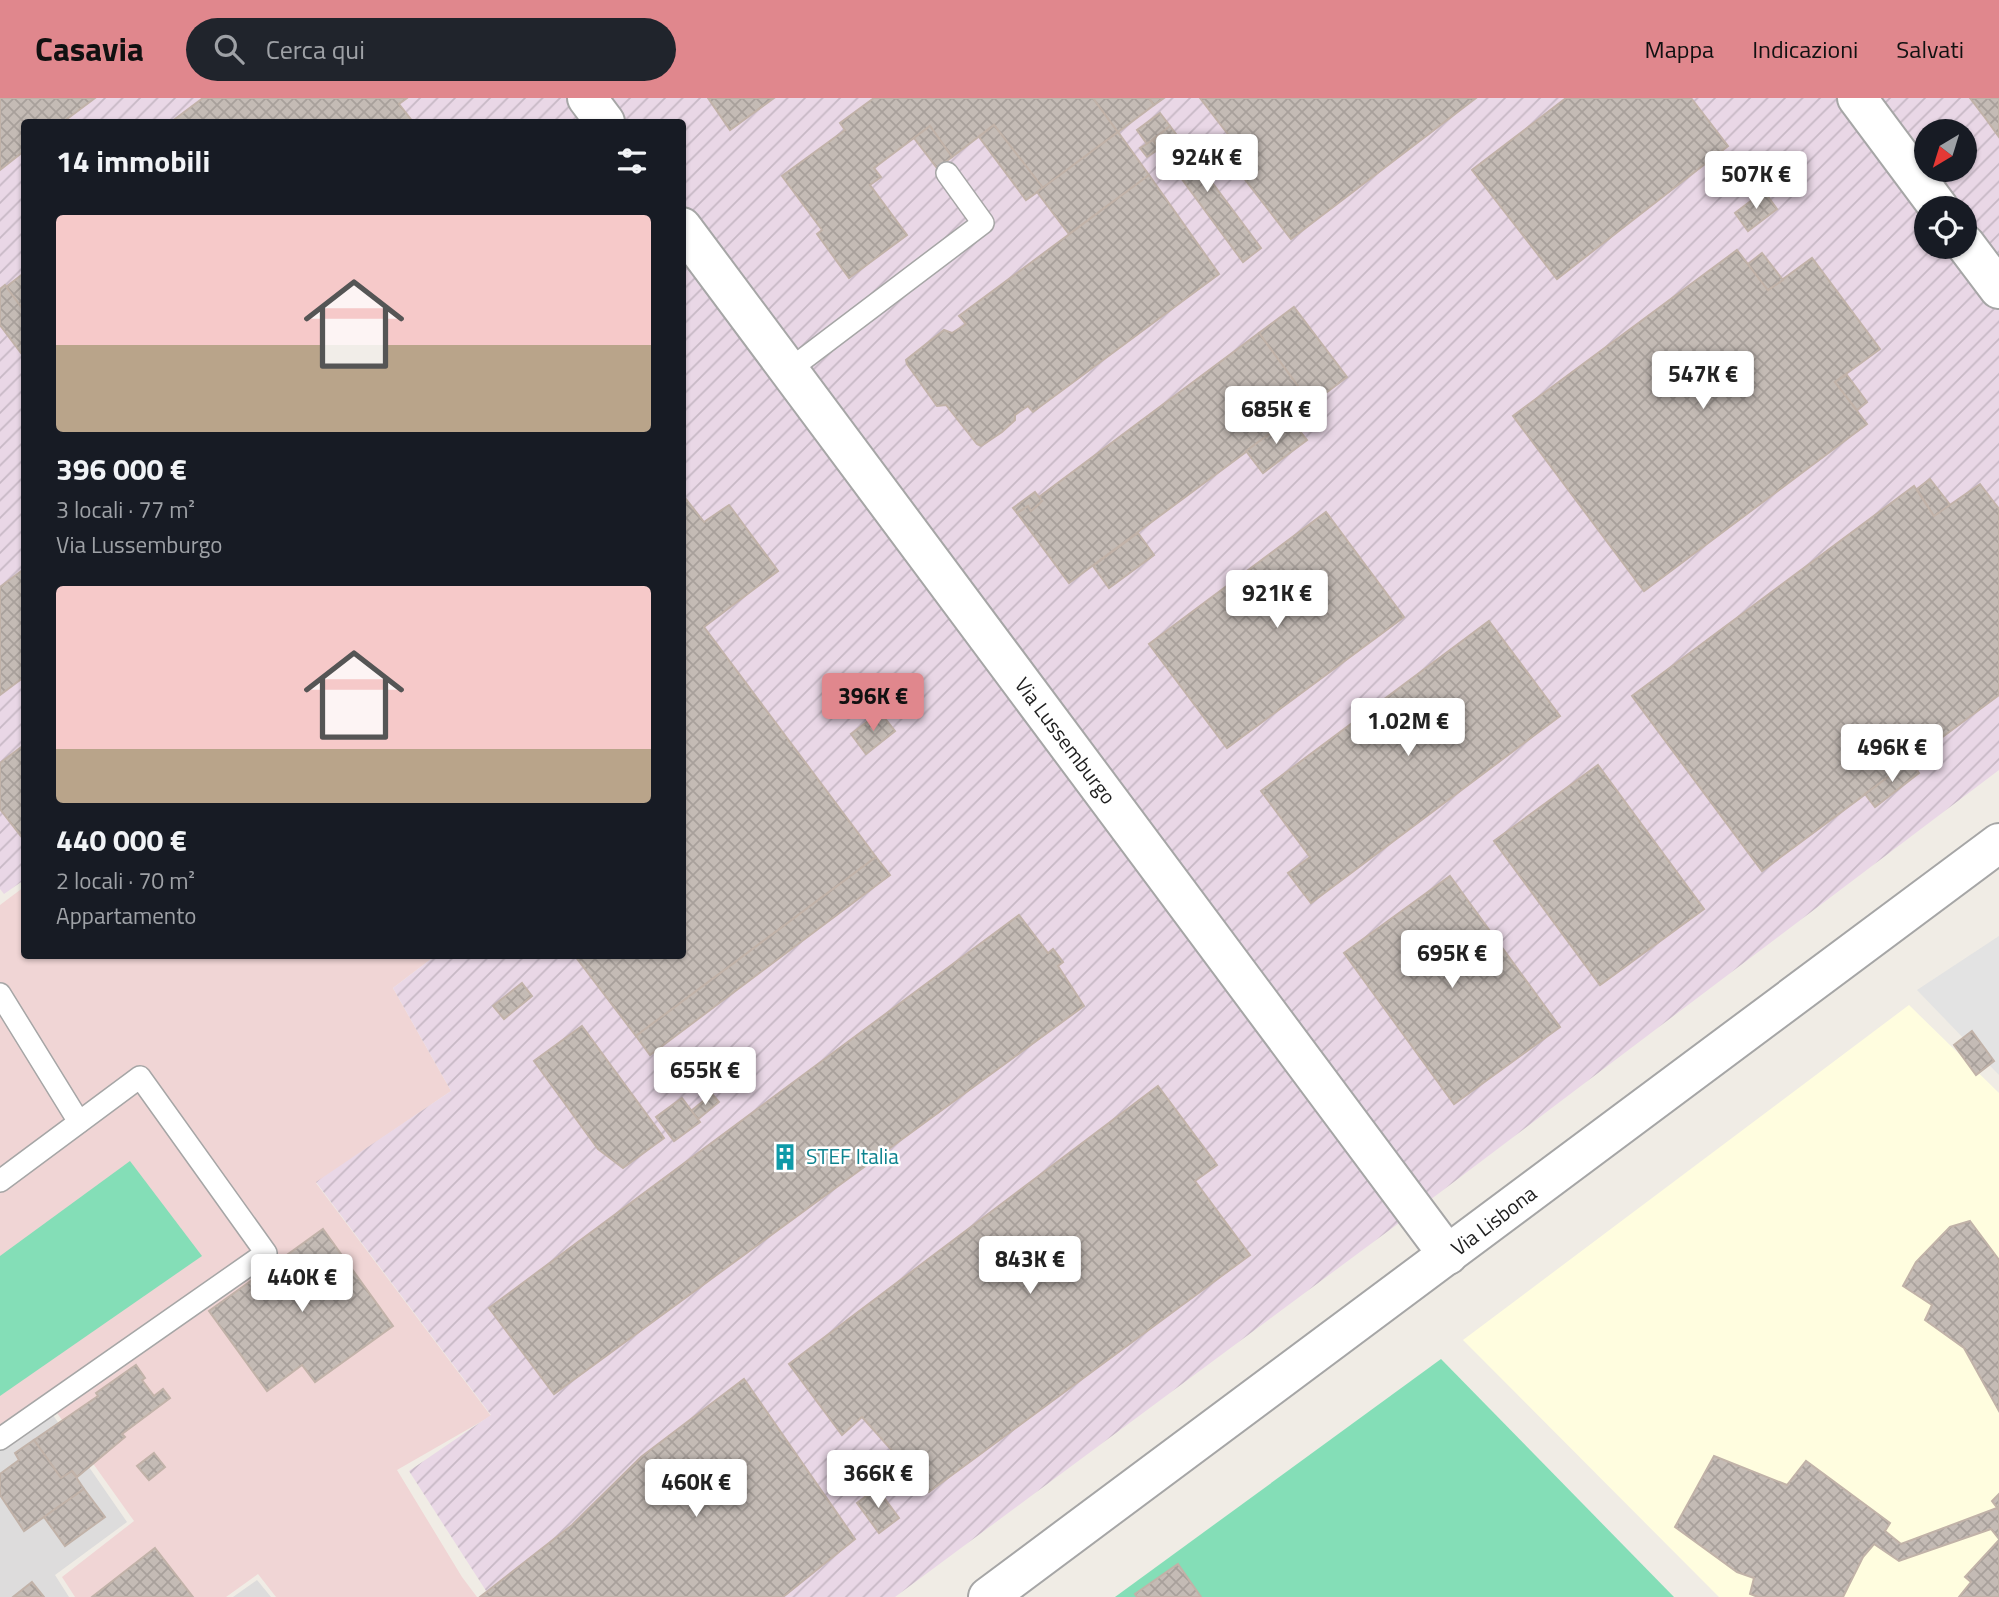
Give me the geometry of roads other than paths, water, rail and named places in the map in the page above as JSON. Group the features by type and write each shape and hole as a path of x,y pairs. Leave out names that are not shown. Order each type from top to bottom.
{"street":[{"path":"587,98 603,119"},
{"path":"1857,98 1930,196"},
{"name":"Via Lussemburgo","path":"686,232 1448,1255"},
{"path":"1976,259 1999,289"},
{"name":"Via Lisbona","path":"988,1597 1999,844"}],"lane":[{"path":"789,370 983,223 947,173"},
{"path":"0,994 79,1122"},
{"path":"0,1181 140,1077 266,1252 0,1439"}],"place":[{"name":"STEF Italia","path":"785,1157"}]}
